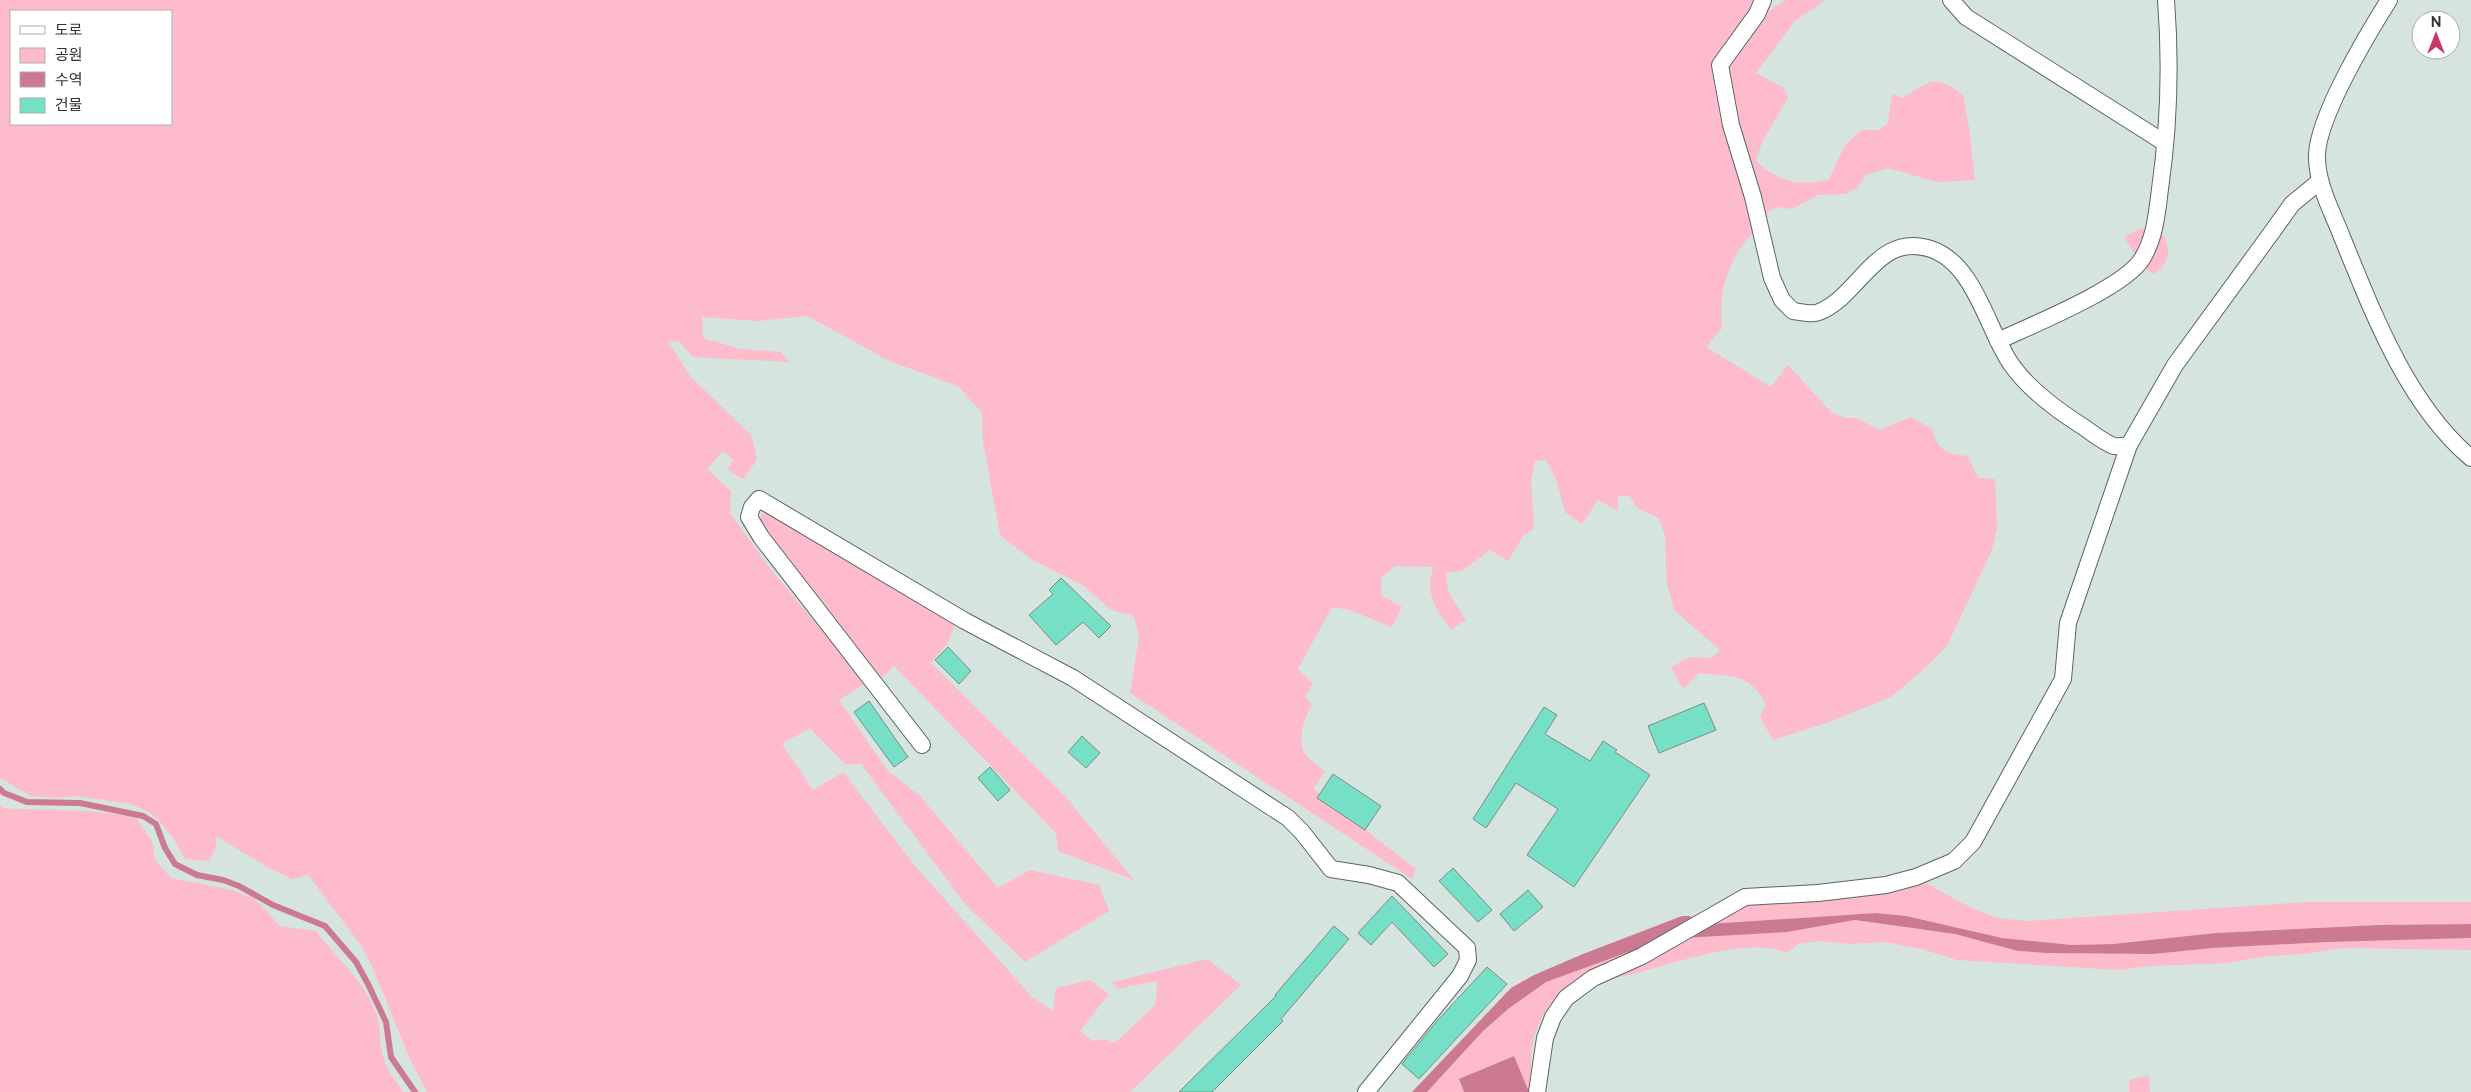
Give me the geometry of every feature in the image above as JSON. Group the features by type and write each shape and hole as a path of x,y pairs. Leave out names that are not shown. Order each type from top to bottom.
{"street":[{"path":"1776,0 1760,7 1720,65 1731,125 1753,197 1772,278 1782,300 1793,311 1817,313 1833,304 1883,256 1897,247 1912,246 1930,249 1945,256 1963,272 2011,364 2029,386 2072,420 2114,446 2129,445"},
{"path":"1951,0 1966,17 2165,143"},
{"path":"1998,341 2118,282 2142,260 2154,230 2165,143 2168,108 2169,48 2166,0"},
{"path":"2389,0 2357,55 2334,100 2317,154 2320,182 2382,333 2429,413 2455,445 2471,458"},
{"path":"1537,1092 1545,1038 1553,1017 1566,998 1594,978 1642,956 1745,897 1818,893 1886,886 1916,877 1954,861 1973,842 2063,679 2068,623 2129,445 2176,365 2292,204 2320,182"},
{"path":"922,745 761,537 749,518 752,507 759,499 965,621 1073,678 1288,818 1302,832 1331,870 1370,875 1398,883 1466,948 1468,960 1460,976 1371,1090"}],"green space":[{"path":"0,0 1759,0 1716,64 1757,228 1739,250 1733,262 1724,287 1721,314 1722,328 1706,347 1771,387 1788,365 1831,412 1845,418 1857,418 1879,430 1911,417 1932,429 1937,442 1944,450 1968,456 1978,478 1995,479 1997,527 1992,550 1947,646 1891,697 1832,721 1773,740 1760,717 1766,705 1760,694 1746,681 1730,676 1699,673 1683,689 1671,667 1690,657 1712,658 1720,650 1674,610 1667,583 1665,536 1659,518 1637,508 1630,496 1618,496 1618,511 1598,500 1582,524 1565,512 1556,479 1546,460 1535,461 1531,480 1534,528 1523,536 1508,561 1490,550 1462,571 1446,573 1448,591 1466,620 1451,630 1440,614 1431,594 1430,586 1433,567 1395,566 1381,578 1381,595 1402,607 1392,627 1349,610 1332,607 1298,669 1313,684 1305,696 1312,705 1303,728 1302,746 1308,757 1325,772 1313,789 1416,869 1412,879 1130,693 1139,637 1134,616 1111,610 1084,586 1029,558 1000,535 983,442 982,413 958,386 889,361 808,316 758,321 702,317 703,338 740,349 781,352 790,362 693,357 679,342 668,341 690,376 752,436 757,460 743,479 728,470 733,460 723,451 707,469 731,491 730,513 772,571 866,683 839,700 888,771 920,796 998,888 1030,870 1099,885 1109,911 1025,962 966,905 861,764 845,764 810,728 782,744 813,790 843,772 916,867 1032,997 1053,1011 1056,988 1090,980 1109,994 1080,1031 1093,1041 1105,1039 1115,1043 1156,1004 1157,981 1117,989 1113,982 1207,959 1241,985 1130,1092 427,1092 409,1057 372,966 360,944 308,875 292,879 269,868 216,836 216,848 209,861 185,859 173,838 160,822 149,812 131,804 77,796 57,798 31,796 0,778"},
{"path":"1785,0 1825,0 1794,22 1756,73 1784,88 1788,98 1762,142 1756,160 1763,167 1780,178 1790,181 1810,183 1829,179 1845,145 1862,130 1879,130 1888,123 1892,94 1903,98 1926,84 1938,82 1953,88 1963,95 1975,180 1937,182 1888,168 1866,175 1858,187 1847,194 1818,195 1792,209 1777,207 1769,211 1763,218 1735,124 1725,66 1761,16"},
{"path":"2139,229 2148,229 2136,256 2124,237"},
{"path":"2161,232 2167,243 2168,255 2163,265 2154,274 2143,267"},
{"path":"765,512 778,515 955,623 948,643 931,663 1065,796 1134,880 1058,851 1056,833 894,666 879,681 764,531 758,519"},
{"path":"0,805 3,808 87,811 136,818 152,841 155,860 171,878 232,890 255,899 280,926 316,931 367,994 377,1017 385,1062 403,1092 0,1092"},
{"path":"1926,883 1962,903 1996,918 2027,921 2307,902 2471,902 2471,924 2379,925 2216,933 2113,944 2072,945 2002,938 1955,927 1876,913 1709,924 1748,901 1894,892"},
{"path":"1855,920 1955,934 2018,951 2047,953 2153,954 2213,948 2328,942 2471,938 2471,950 2344,948 2303,954 2269,956 2227,963 2151,966 2118,970 1957,960 1925,950 1885,942 1850,944 1819,941 1798,944 1787,953 1754,947 1715,952 1636,973 1596,981 1683,939 1699,936 1787,932"},
{"path":"1640,948 1606,964 1574,983 1560,994 1548,1008 1539,1023 1533,1042 1531,1092 1529,1092 1514,1056 1459,1080 1464,1092 1427,1092 1467,1047 1499,1015 1531,990 1558,976"},
{"path":"2149,1075 2150,1092 2129,1092 2129,1080"}],"water":[{"path":"1876,913 1906,916 2002,938 2072,945 2113,944 2216,933 2379,925 2471,924 2471,938 2328,942 2213,948 2153,954 2047,953 2018,951 1955,934 1855,920 1787,932 1664,939 1546,982 1508,1009 1483,1031 1427,1092 1412,1092 1511,988 1534,975 1583,954 1682,916 1689,916 1709,924"},
{"path":"1514,1056 1529,1092 1464,1092 1459,1079"}],"building":[{"path":"1061,578 1111,626 1099,638 1083,622 1056,645 1029,615 1053,594 1049,590"},
{"path":"948,647 971,671 959,684 935,660"},
{"path":"869,701 908,757 894,767 854,712"},
{"path":"1704,703 1716,730 1659,753 1648,726"},
{"path":"1544,707 1557,715 1545,734 1590,761 1603,741 1617,750 1615,752 1650,775 1574,887 1527,855 1558,809 1516,783 1486,828 1473,819"},
{"path":"1082,736 1100,753 1086,768 1068,752"},
{"path":"990,767 1010,790 998,801 978,778"},
{"path":"1333,774 1381,806 1365,830 1317,798"},
{"path":"1453,868 1492,910 1478,922 1439,881"},
{"path":"1528,890 1543,907 1514,931 1500,914"},
{"path":"1392,896 1448,954 1434,967 1392,922 1371,945 1358,933"},
{"path":"1334,926 1349,939 1281,1019 1283,1021 1212,1092 1179,1092 1276,996"},
{"path":"1487,967 1507,984 1419,1079 1402,1064 1437,1021"}],"waterway":[{"path":"0,789 4,793 27,802 80,803 143,816 156,824 165,848 175,864 197,875 223,880 239,886 273,905 325,926 356,962 368,984 386,1022 391,1057 415,1092"}]}
